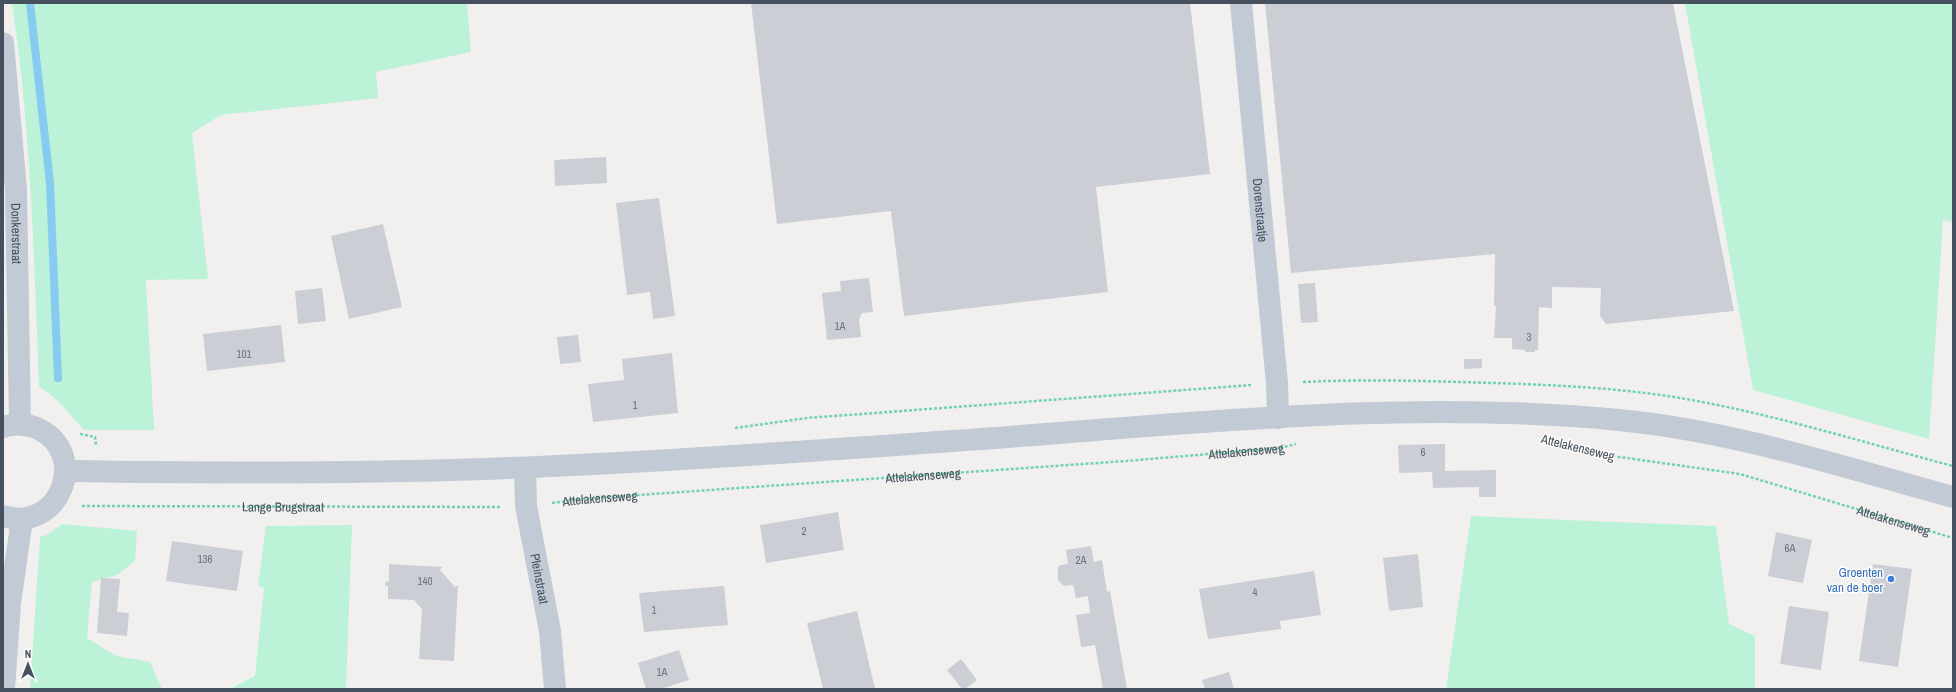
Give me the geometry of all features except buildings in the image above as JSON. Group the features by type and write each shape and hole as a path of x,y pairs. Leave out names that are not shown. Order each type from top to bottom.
{"street":[{"name":"Dorenstraatje","path":"1241,3 1276,367 1278,418"},
{"name":"Donkerstraat","path":"3,43 16,190 21,396 11,426"},
{"name":"Attelakenseweg","path":"525,468 666,461 1278,418 1442,412 1556,416 1626,421 1690,429 1736,438 1953,497"},
{"path":"4,689 10,603 12,518 41,513 52,504 62,489 66,471 61,452 52,439 35,428 11,426"},
{"path":"66,471 244,473 525,468"},
{"name":"Pleinstraat","path":"525,468 526,506 550,630 555,689"}],"path":[{"name":"Attelakenseweg","path":"1552,442 1598,454 1740,474 1953,538"},
{"name":"Attelakenseweg","path":"526,506 581,499 1126,461 1280,448 1299,443"},
{"name":"Lange Brugstraat","path":"81,506 337,505 472,508 526,506"}],"green space":[{"path":"12,3 467,3 471,52 376,72 378,98 221,115 192,133 208,279 146,280 154,430 84,430 57,400 39,386 28,146 24,98"},
{"path":"1685,3 1953,3 1953,222 1943,220 1929,439 1753,390"},
{"path":"1471,516 1716,526 1729,624 1755,636 1755,689 1446,689"},
{"path":"62,524 137,531 135,561 117,575 92,582 87,638 116,656 150,662 162,689 30,689 40,537 47,535"},
{"path":"352,525 346,689 230,689 255,676 264,588 258,586 266,526"}],"waterway":[{"path":"30,3 50,183 58,378"}],"place":[{"name":"Groenten van de boer","path":"1891,579"}]}
